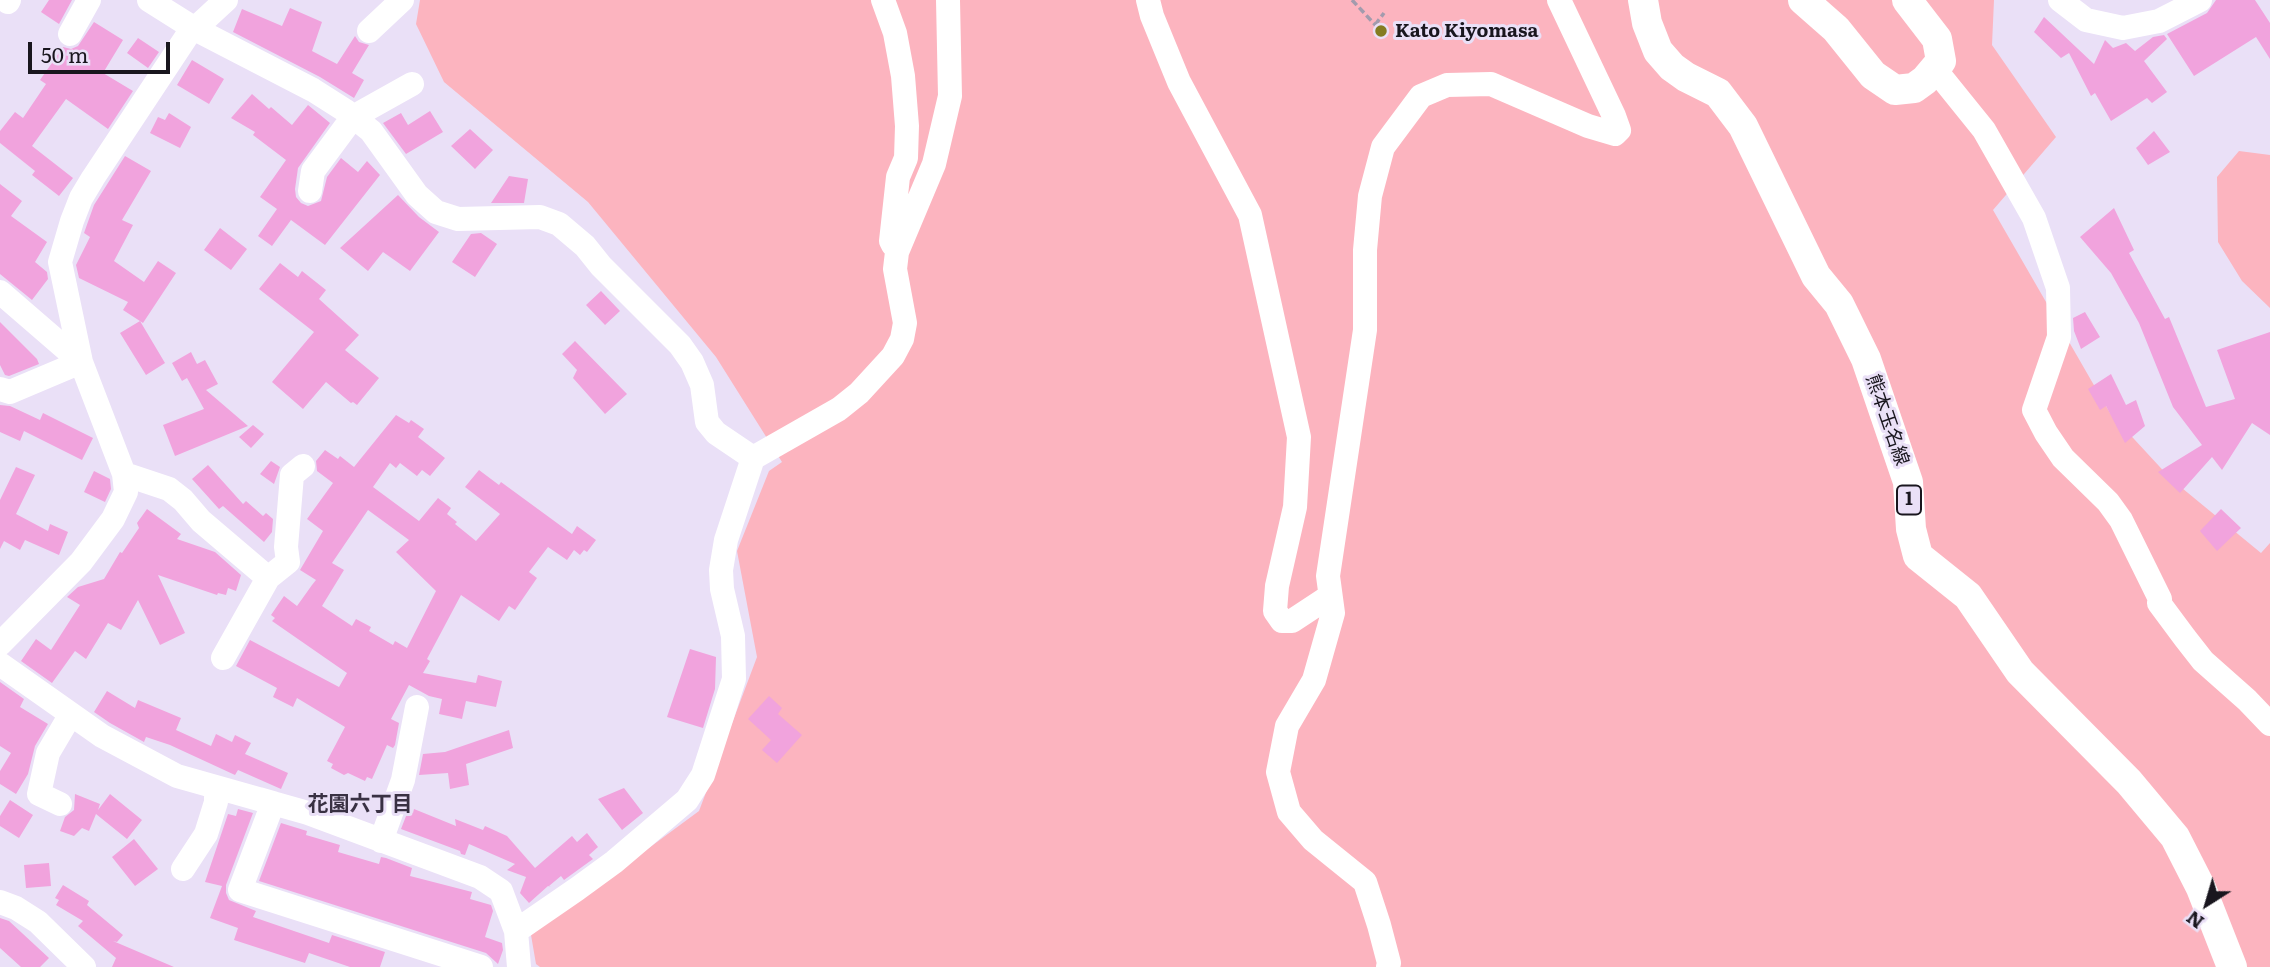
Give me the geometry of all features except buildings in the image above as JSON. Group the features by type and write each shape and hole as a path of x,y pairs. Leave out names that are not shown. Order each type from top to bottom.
{"main road":[{"name":"熊本玉名線","path":"1643,0 1647,23 1658,51 1686,77 1718,93 1743,126 1816,276 1839,304 1870,369 1908,482 1911,529 1918,556 1968,596 2020,672 2129,782 2175,836 2201,888 2232,967"},
{"path":"1803,0 1836,29 1873,75 1895,90 1914,88 1925,80 1941,61 1937,39 1906,0"}],"street":[{"path":"70,34 89,0"},
{"path":"149,0 195,29 313,90 372,131 417,195 436,212 458,219 540,217 559,224 585,246 601,266 680,345 692,362 702,385 707,422 716,433 752,458"},
{"path":"0,644 81,562 113,519 126,492 124,474 81,362 60,262 72,221 93,178 187,36 226,0"},
{"path":"369,31 402,0"},
{"path":"883,0 895,33 903,76 906,125 906,158 898,177 891,242 897,252"},
{"path":"516,931 614,862 687,800 703,775 734,679 733,636 722,589 721,570 726,540 752,458 839,409 859,393 893,356 902,339 905,323 895,269 897,252 934,164 950,96 948,0"},
{"path":"1148,0 1179,82 1250,215 1299,437 1295,507 1277,586 1275,611 1282,621 1292,621 1330,596"},
{"path":"1388,967 1365,882 1313,839 1289,812 1278,772 1287,726 1314,680 1333,613 1328,576 1365,330 1365,250 1370,197 1383,147 1421,96 1447,85 1491,83 1588,126 1615,134 1619,130 1615,116 1559,0"},
{"path":"2060,0 2086,20 2123,28 2159,21 2200,0"},
{"path":"1941,61 1938,73 1984,130 2034,218 2058,288 2059,337 2034,410 2063,458 2108,502 2121,520 2160,603 2185,638 2203,660 2248,700 2270,724"},
{"path":"310,191 313,171 353,117 412,84"},
{"path":"0,292 81,362"},
{"path":"0,389 9,392 81,362"},
{"path":"223,658 268,578 288,562 286,547 292,475 303,466"},
{"path":"124,474 169,489 183,500 201,521 268,578"},
{"path":"0,664 102,736 177,776 308,813 480,877 501,891 516,931 519,967"},
{"path":"381,841 403,780 417,707"},
{"path":"60,804 39,794 48,753 71,714"},
{"path":"183,869 206,834 216,802 216,788"},
{"path":"273,803 240,890 481,967"},
{"path":"0,902 16,908 37,922 84,967"}],"path":[{"path":"1352,0 1381,31"},
{"path":"1376,25 1384,12"}],"shaded area":[{"path":"420,0 1994,0 1992,45 2056,137 1993,210 2110,413 2171,479 2261,553 2270,543 2270,967 540,967 536,964 531,935 699,811 757,657 737,551 769,471 782,462 716,357 588,202 444,82 416,24"},
{"path":"2239,151 2270,155 2270,308 2242,281 2218,242 2217,177"}],"place":[{"name":"Kato Kiyomasa","path":"1381,31"}],"district":[{"name":"花園六丁目","path":"360,805"}]}
